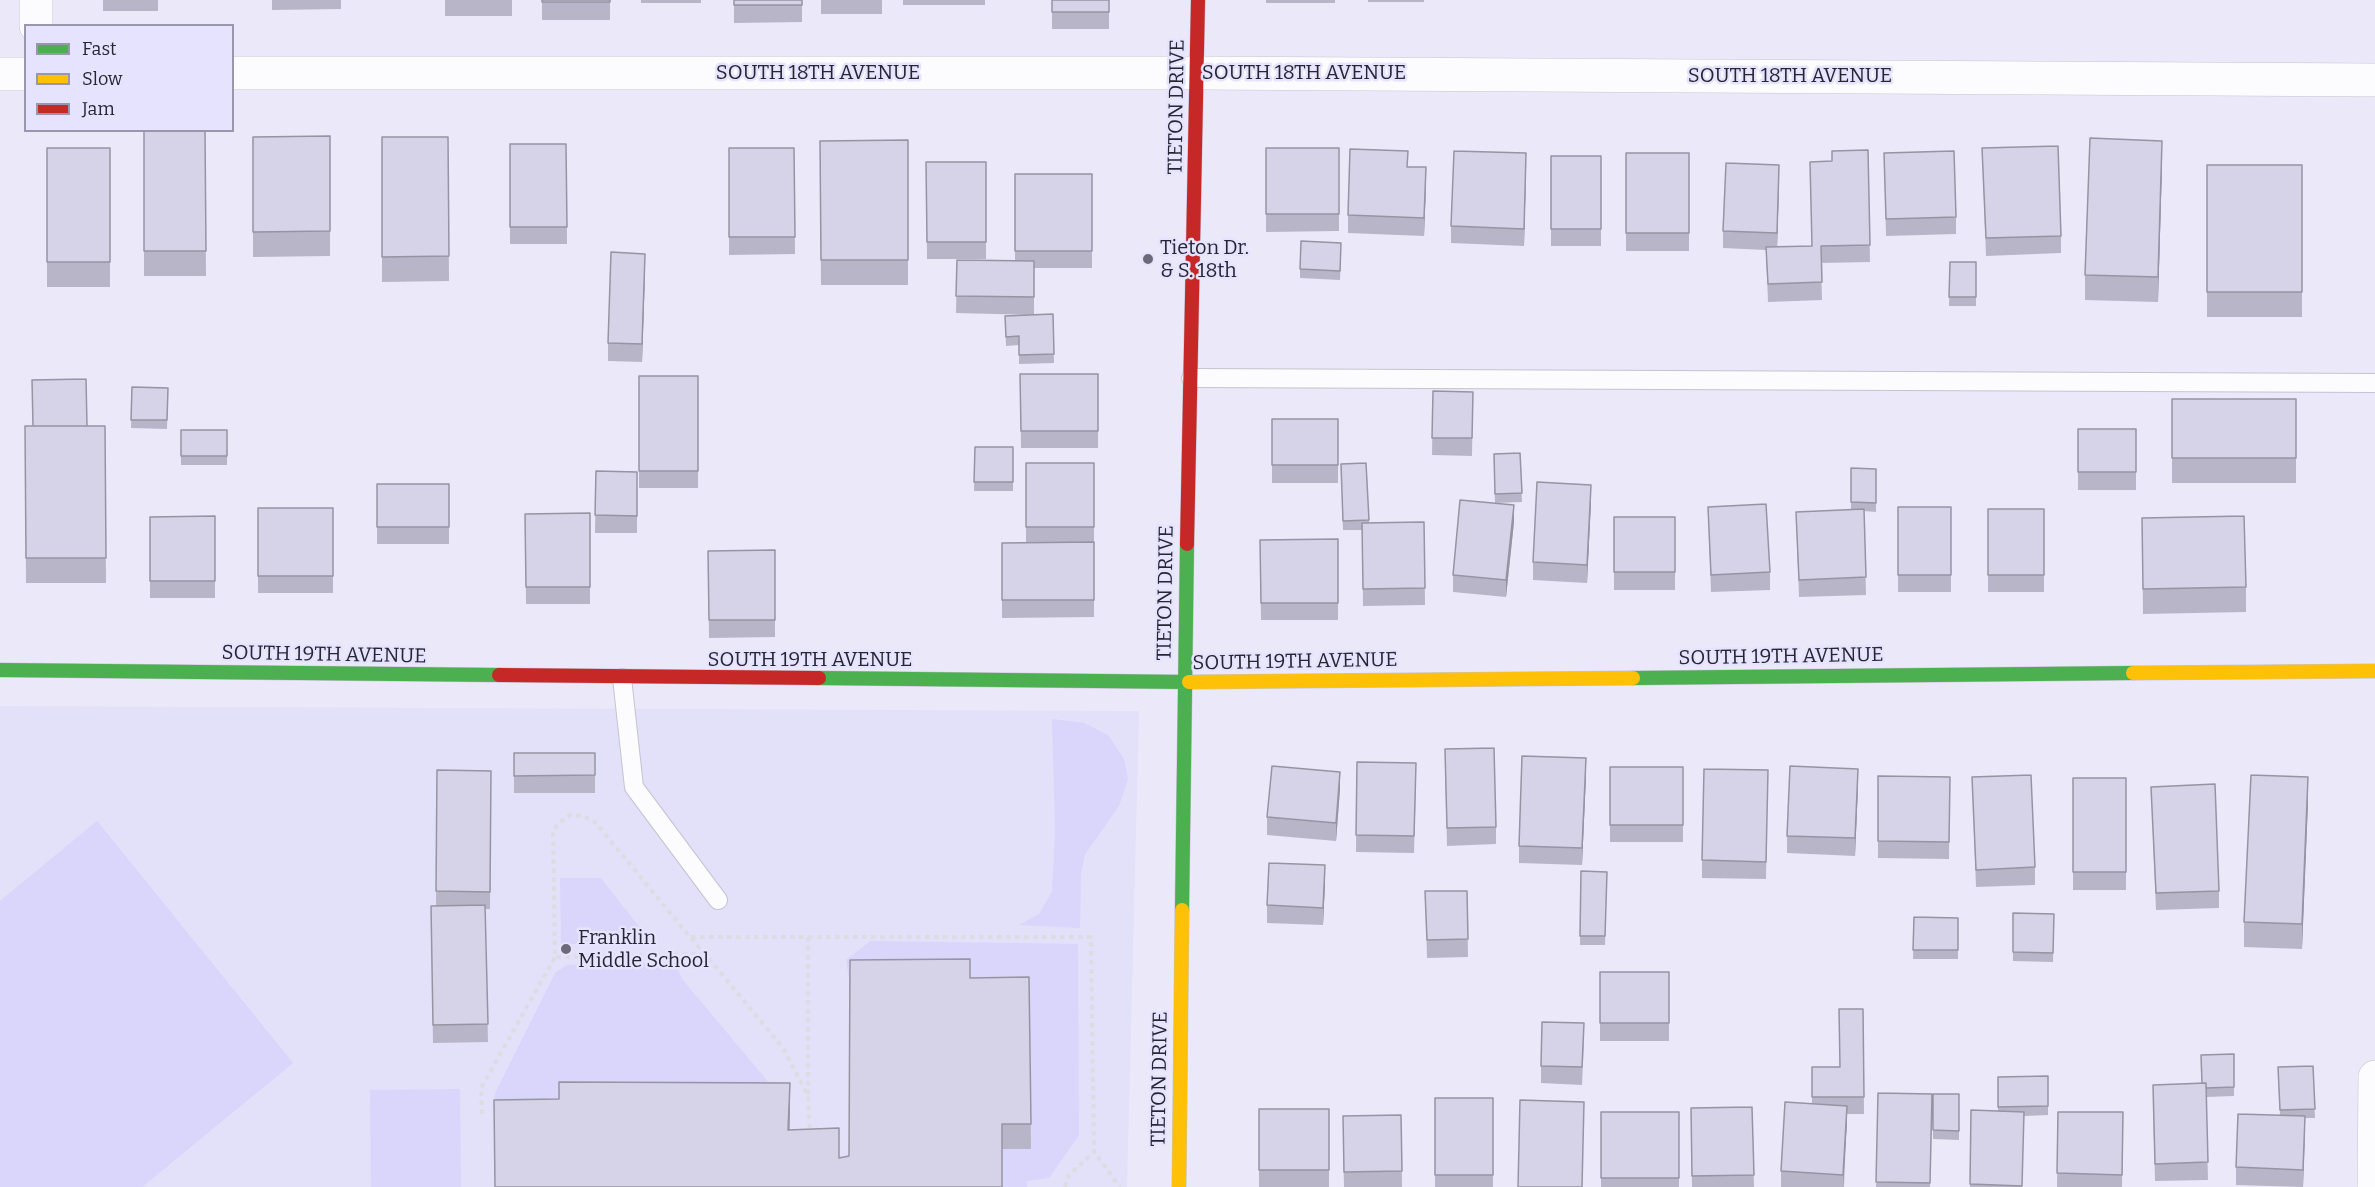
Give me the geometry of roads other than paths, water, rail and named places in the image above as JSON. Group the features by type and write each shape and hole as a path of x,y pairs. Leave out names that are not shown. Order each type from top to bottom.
{"street":[{"path":"36,0 36,24"},
{"name":"TIETON DRIVE","path":"1179,1187 1184,682 1198,0"},
{"name":"SOUTH 18TH AVENUE","path":"234,73 1197,73 2375,80"},
{"path":"0,74 24,74"},
{"name":"SOUTH 19TH AVENUE","path":"0,670 1184,682 2375,671"},
{"path":"2374,1187 2375,1077"}],"lane":[{"path":"1191,378 2375,382"},
{"path":"622,678 634,787 718,900"}],"place":[{"name":"Tieton Dr. & S. 18th","path":"1148,259"},
{"name":"Franklin Middle School","path":"566,949"}]}
